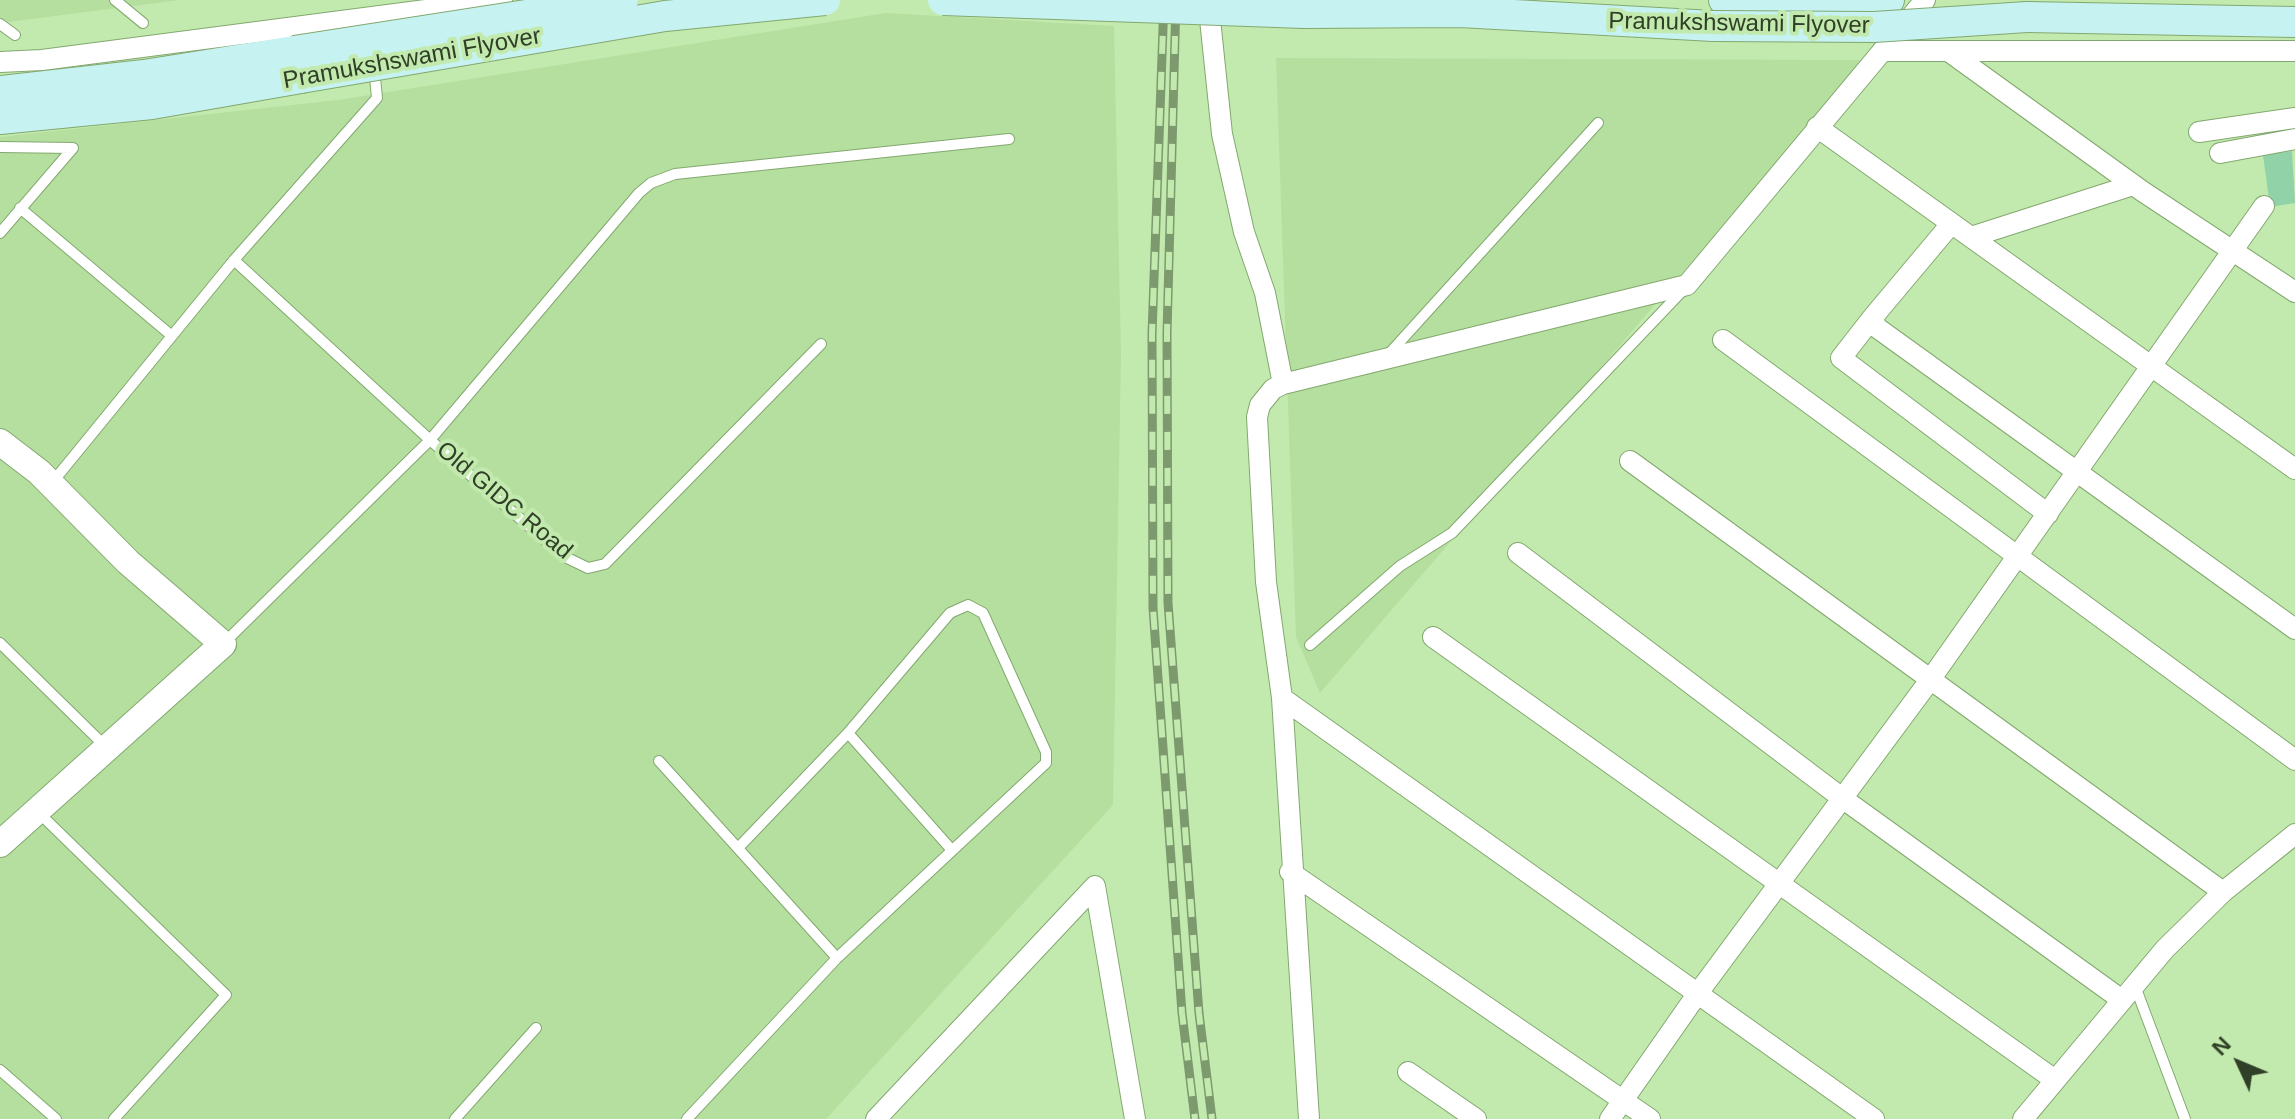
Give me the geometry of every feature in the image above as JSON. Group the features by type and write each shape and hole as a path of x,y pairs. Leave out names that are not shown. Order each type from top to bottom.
{"main road":[{"name":"Pramukshswami Flyover","path":"0,119 152,104 298,65 623,0"},
{"name":"Pramukshswami Flyover","path":"0,91 144,75 298,65 665,16 825,0"},
{"name":"Pramukshswami Flyover","path":"943,0 1304,13 1460,12 1755,28 1874,27 2027,17 2295,22"},
{"name":"Pramukshswami Flyover","path":"1724,0 1889,0"}],"street":[{"path":"0,62 42,60 502,0"},
{"path":"1208,0 1222,134 1244,232 1265,293 1283,384"},
{"path":"1309,1119 1290,872 1282,698 1266,582 1257,417 1266,395 1283,384 1687,285 1925,0"},
{"path":"1882,51 2295,51"},
{"path":"1951,53 2133,185 2295,292"},
{"path":"2199,132 2295,118"},
{"path":"1817,127 2295,469"},
{"path":"2220,153 2295,139"},
{"path":"1971,237 2133,185"},
{"path":"1610,1119 1698,993 1930,680 2264,206"},
{"path":"1951,224 1841,358 2048,514"},
{"path":"1873,317 1882,333 2295,629"},
{"path":"1723,340 2295,760"},
{"path":"0,442 51,484 128,562 223,644"},
{"path":"1630,461 2223,892"},
{"path":"1518,553 1842,798 2128,993"},
{"path":"1433,637 2055,1080"},
{"name":"Old GIDC Road","path":"0,844 223,644"},
{"path":"1282,698 1874,1119"},
{"path":"2023,1119 2165,949 2223,892 2295,834"},
{"path":"1290,872 1650,1119"},
{"path":"876,1119 1095,886 1135,1119"},
{"path":"1408,1072 1476,1119"}],"lane":[{"path":"115,0 143,23"},
{"path":"51,484 234,260 377,98 370,17"},
{"path":"0,24 15,35"},
{"path":"1384,359 1598,123"},
{"path":"234,260 430,440 639,193 651,183 675,174 1009,139"},
{"path":"0,147 73,148 0,233"},
{"path":"20,208 172,336"},
{"path":"1310,645 1400,566 1452,533 1687,285"},
{"name":"Old GIDC Road","path":"223,644 430,440 563,556 588,568 605,564 821,344"},
{"path":"687,1119 837,958 950,848 1041,768 1047,757 983,613 968,605 950,613 848,733 739,847"},
{"path":"0,643 107,748"},
{"path":"848,733 950,848"},
{"path":"659,761 837,958"},
{"path":"36,811 226,995 114,1119"},
{"path":"2128,993 2185,1119"},
{"path":"455,1119 536,1028"},
{"path":"0,1070 56,1119"}],"shaded area":[{"path":"0,0 180,0 0,23"},
{"path":"886,13 1114,26 1121,355 1113,805 826,1119 0,1119 0,137 338,100"},
{"path":"1276,58 1876,60 1809,126 1320,693 1296,637"}],"building":[{"path":"2292,151 2295,203 2270,207 2263,155"}],"railway":[{"path":"1164,0 1152,334 1153,608 1182,1013 1195,1119"},
{"path":"1176,0 1167,333 1168,603 1199,1013 1212,1119"}]}
